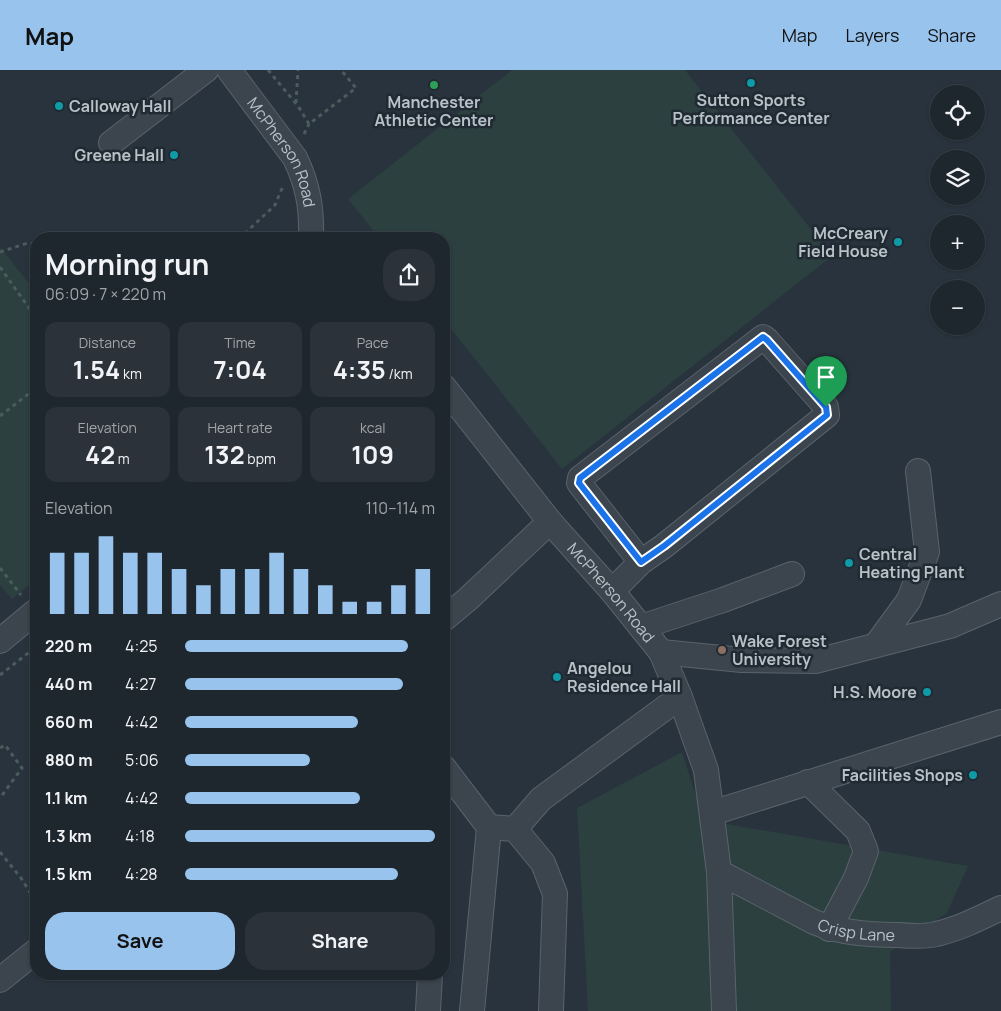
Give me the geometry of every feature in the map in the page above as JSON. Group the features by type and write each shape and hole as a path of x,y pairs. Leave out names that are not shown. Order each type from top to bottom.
{"street":[{"path":"112,143 206,70"},
{"name":"McPherson Road","path":"229,70 295,158 307,188 312,229"},
{"path":"612,591 641,562 664,546 827,415 826,407 763,337 580,478 579,483 641,562"},
{"name":"McPherson Road","path":"450,395 551,523 612,591 661,652 680,697 706,770 719,872 724,1011"},
{"path":"876,645 909,600 927,552 918,471"},
{"path":"450,614 551,523"},
{"path":"641,627 723,600 792,574"},
{"path":"0,641 29,604"},
{"path":"661,652 742,660 816,661 950,626 1001,604"},
{"path":"515,829 541,799 680,697"},
{"path":"712,813 1001,722"},
{"path":"450,782 489,827 515,829 543,863 555,894 551,1011"},
{"path":"808,782 858,831 866,852 856,878 829,929"},
{"path":"472,1011 489,827"},
{"name":"Crisp Lane","path":"719,872 829,929 869,934 934,935 951,930 1001,908"},
{"path":"0,980 30,956"},
{"path":"428,1011 430,980"}],"path":[{"path":"268,70 296,103 309,124"},
{"path":"296,103 298,70"},
{"path":"246,232 275,205 309,124 356,88 341,70"},
{"path":"0,252 30,243"},
{"path":"0,267 30,310"},
{"path":"0,416 30,393"},
{"path":"0,568 29,604"},
{"path":"0,674 30,652"},
{"path":"0,748 5,744 22,768 0,798"},
{"path":"0,852 22,878 30,892"}],"green space":[{"path":"512,70 685,70 832,256 562,469 450,328 450,232 374,232 348,199"},
{"path":"0,247 30,284 30,584 12,599 0,585"},
{"path":"682,752 704,820 968,866 947,913 890,952 891,1011 588,1011 577,808"}],"place":[{"name":"Sutton Sports Performance Center","path":"751,83"},
{"name":"Manchester Athletic Center","path":"434,85"},
{"name":"Calloway Hall","path":"59,106"},
{"name":"Greene Hall","path":"174,155"},
{"name":"McCreary Field House","path":"898,242"},
{"name":"Central Heating Plant","path":"849,563"},
{"name":"Wake Forest University","path":"722,650"},
{"name":"Angelou Residence Hall","path":"557,677"},
{"name":"H.S. Moore","path":"927,692"},
{"name":"Facilities Shops","path":"973,775"}],"route":[{"path":"763,337 826,407 827,415 664,546 641,562 579,483 580,478 763,337"}]}
